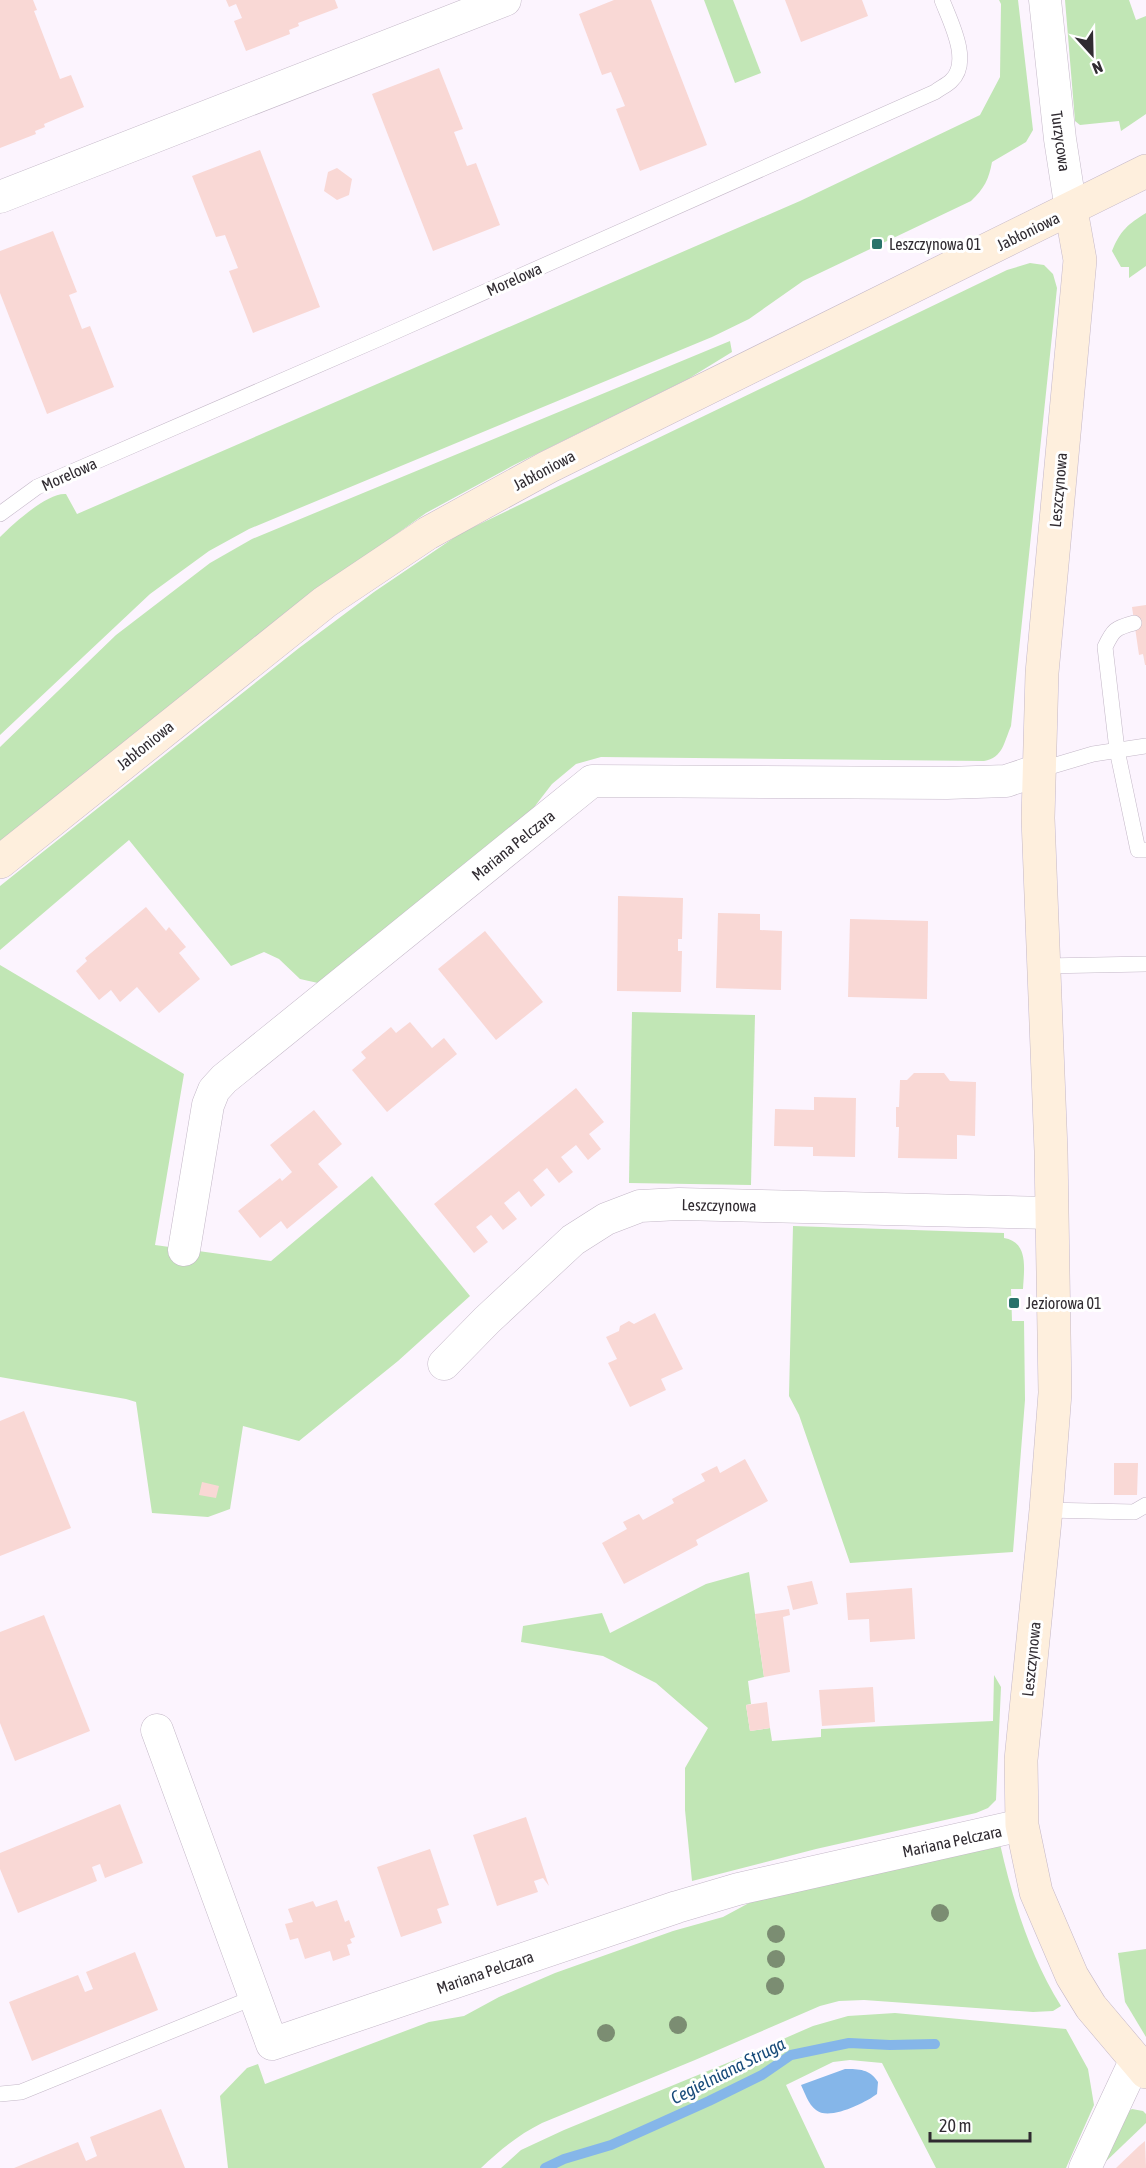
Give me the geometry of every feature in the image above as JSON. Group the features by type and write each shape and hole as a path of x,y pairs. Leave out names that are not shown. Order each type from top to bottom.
{"street":[{"path":"0,197 505,0"},
{"name":"Turzycowa","path":"1045,0 1060,139 1071,210"},
{"name":"Jabłoniowa","path":"0,862 325,602 428,533 548,467 1146,171"},
{"name":"Leszczynowa","path":"1071,210 1080,260 1044,639 1038,818 1052,1213 1055,1393 1021,1760 1022,1825 1036,1892 1072,1976 1091,2007 1141,2067"},
{"name":"Mariana Pelczara","path":"184,1250 208,1105 214,1090 224,1079 592,781 947,783 1006,781 1039,770"},
{"name":"Leszczynowa","path":"444,1364 487,1320 573,1240 606,1219 640,1206 679,1204 1052,1213"},
{"name":"Mariana Pelczara","path":"157,1730 272,2044 677,1907 728,1892 1022,1825"},
{"path":"1085,2168 1141,2067"}],"lane":[{"name":"Morelowa","path":"0,514 18,499 37,488 383,338 935,92 953,80 961,60 959,42 942,0"},
{"path":"1134,623 1119,627 1112,633 1105,647 1117,750 1138,850 1146,850"},
{"path":"1039,770 1093,754 1146,746"},
{"path":"1044,966 1146,964"},
{"path":"1046,1509 1134,1512 1146,1505"},
{"path":"0,2094 21,2092 255,1997"}],"green space":[{"path":"704,0 733,0 761,73 735,83"},
{"path":"999,0 1018,0 1033,130 1026,142 992,162 985,183 971,201 803,281 749,319 712,337 249,529 209,551 150,594 0,735 0,537 31,510 50,498 66,494 77,514 800,201 980,115 1000,77 1001,4"},
{"path":"1065,0 1129,0 1136,20 1146,16 1146,114 1121,131 1119,121 1080,125 1075,121"},
{"path":"1146,213 1146,266 1129,278 1129,267 1121,267 1112,251 1125,229"},
{"path":"1030,263 1044,265 1053,274 1057,288 1011,726 1002,748 995,757 984,761 601,757 576,764 552,784 518,828 318,983 300,979 279,959 264,952 231,966 129,840 0,950 0,886 299,648 374,592 461,533 1007,270"},
{"path":"730,341 732,352 688,379 514,465 426,513 294,607 0,844 0,747 116,635 210,563 252,539"},
{"path":"0,965 184,1074 155,1245 271,1261 372,1176 470,1296 398,1361 299,1441 243,1426 230,1509 208,1517 152,1513 136,1402 0,1377"},
{"path":"632,1012 755,1015 751,1185 629,1183"},
{"path":"793,1226 1004,1233 1004,1238 1018,1245 1023,1258 1023,1289 1011,1289 1012,1321 1024,1321 1025,1400 1013,1552 850,1563 799,1415 789,1396"},
{"path":"749,1572 764,1677 748,1681 751,1704 746,1705 750,1731 770,1728 772,1741 821,1737 821,1729 993,1721 994,1675 1001,1687 996,1800 988,1808 976,1813 816,1849 692,1881 685,1810 685,1768 708,1728 656,1683 603,1656 521,1642 523,1626 602,1613 610,1633 706,1584"},
{"path":"1000,1844 1024,1928 1040,1968 1061,2006 1053,2011 1033,2012 864,2000 839,2001 820,2006 542,2123 510,2143 481,2168 228,2168 220,2096 247,2068 258,2064 265,2084 429,2022 464,2016 499,1997 555,1973 673,1931 723,1917 762,1896"},
{"path":"1146,1949 1146,2037 1125,2002 1118,1953"},
{"path":"895,2013 1066,2029 1088,2069 1094,2105 1066,2168 936,2168 882,2063 850,2060 833,2062 786,2085 825,2168 501,2168 521,2150 564,2130 813,2026 848,2016"},
{"path":"1132,2109 1143,2111 1146,2114 1146,2123 1099,2168 1127,2112"}],"water":[{"path":"845,2069 871,2074 878,2082 877,2094 856,2106 838,2112 822,2113 813,2108 801,2085"}],"building":[{"path":"0,0 33,0 37,10 34,11 60,79 71,75 84,107 44,124 45,127 35,131 36,134 0,148"},
{"path":"226,0 335,0 338,8 298,23 299,26 289,30 290,34 246,51 234,21 242,18 236,4 229,7"},
{"path":"614,0 651,0 707,145 640,171 616,109 625,106 611,72 602,75 579,14"},
{"path":"785,0 862,0 868,16 801,42"},
{"path":"439,68 463,129 454,132 467,166 476,163 500,225 433,251 372,94"},
{"path":"260,150 320,307 253,333 229,271 238,268 225,235 216,237 192,176"},
{"path":"337,168 352,179 349,195 337,200 324,191 328,172"},
{"path":"53,231 77,292 69,295 82,329 90,326 114,387 47,414 0,293 0,251"},
{"path":"1146,605 1145,665 1143,654 1139,655 1132,607"},
{"path":"618,896 683,898 682,939 678,939 678,951 682,951 681,992 617,991"},
{"path":"146,907 166,931 169,927 186,947 179,953 200,979 159,1013 137,987 120,1002 111,990 99,1000 76,971 87,961 85,958"},
{"path":"718,913 760,914 760,930 782,931 781,990 716,988"},
{"path":"850,919 928,921 927,999 848,997"},
{"path":"485,931 543,1002 496,1040 438,969"},
{"path":"410,1022 432,1048 444,1038 457,1054 387,1112 352,1070 366,1058 361,1052 391,1027 396,1033"},
{"path":"914,1073 944,1073 950,1081 976,1082 975,1136 957,1135 957,1159 898,1158 899,1127 896,1127 896,1107 899,1107 900,1080 907,1080"},
{"path":"576,1088 604,1122 589,1134 601,1149 588,1160 576,1145 561,1157 573,1172 559,1183 547,1168 533,1180 545,1195 531,1207 519,1191 504,1203 517,1219 503,1230 491,1215 476,1227 488,1242 474,1253 434,1204"},
{"path":"814,1097 856,1098 855,1157 813,1156 813,1147 774,1146 775,1109 814,1110"},
{"path":"314,1110 342,1144 318,1164 338,1187 287,1229 281,1221 260,1238 238,1211 280,1178 282,1181 292,1172 270,1145"},
{"path":"655,1313 683,1369 661,1379 666,1390 630,1407 608,1363 617,1359 606,1337 619,1331 620,1326 629,1321 634,1324"},
{"path":"24,1411 71,1528 0,1556 0,1421"},
{"path":"745,1459 768,1501 696,1540 698,1545 624,1584 602,1543 627,1529 623,1522 639,1514 643,1520 674,1503 672,1499 705,1481 701,1474 717,1466 720,1473"},
{"path":"1114,1463 1138,1463 1137,1495 1114,1495"},
{"path":"202,1482 219,1486 216,1498 199,1495"},
{"path":"812,1581 818,1604 793,1610 787,1586"},
{"path":"912,1588 915,1639 870,1642 869,1619 848,1620 846,1593"},
{"path":"789,1609 790,1615 783,1617 790,1672 764,1677 755,1614"},
{"path":"44,1615 90,1731 15,1761 0,1723 0,1632"},
{"path":"873,1687 875,1722 822,1726 819,1690"},
{"path":"767,1702 770,1728 750,1731 746,1705"},
{"path":"120,1804 143,1863 105,1878 100,1864 92,1867 97,1881 18,1913 0,1869 0,1853"},
{"path":"526,1817 549,1886 543,1878 534,1881 538,1892 497,1906 473,1835"},
{"path":"430,1849 449,1905 437,1909 442,1923 401,1937 377,1867"},
{"path":"337,1900 345,1922 349,1920 355,1937 350,1939 352,1943 347,1945 350,1955 333,1961 330,1951 305,1959 298,1938 290,1940 285,1924 293,1922 288,1909 313,1901 316,1907"},
{"path":"135,1952 158,2010 32,2061 9,2002 78,1975 85,1992 93,1989 86,1972"},
{"path":"161,2109 185,2168 14,2168 78,2142 86,2161 97,2156 90,2137"},
{"path":"1145,2141 1146,2168 1116,2168 1139,2146"}],"waterway":[{"name":"Cegielniana Struga","path":"545,2168 564,2159 611,2145 709,2101 762,2075 791,2055 849,2043 935,2044"}],"place":[{"name":"Leszczynowa 01","path":"877,244"},
{"name":"Jeziorowa 01","path":"1014,1303"}]}
